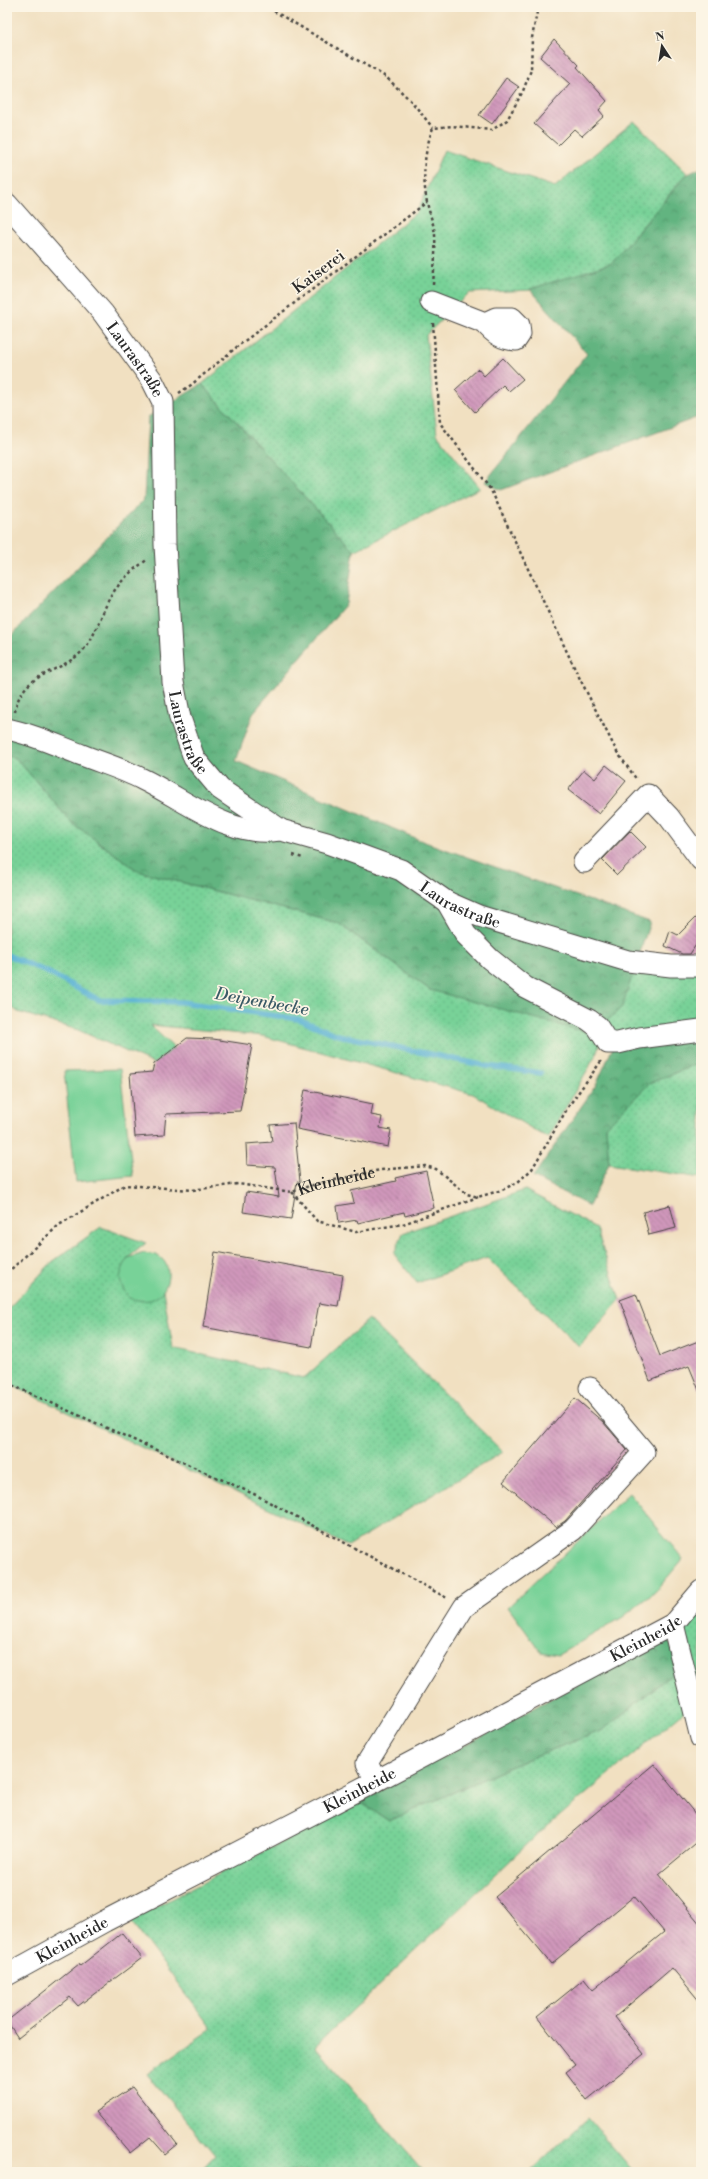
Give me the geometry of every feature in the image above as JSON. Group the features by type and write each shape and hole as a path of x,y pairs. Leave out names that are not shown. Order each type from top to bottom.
{"street":[{"name":"Laurastraße","path":"7,204 103,313 152,380 163,402 165,555 173,682 180,718 194,758 220,789 281,830 327,843 401,870 447,902 479,916 628,961 671,966 701,966"},
{"path":"431,302 485,323"},
{"path":"10,730 38,738 141,778 220,821 243,830 265,833 281,830"},
{"path":"584,862 648,795 669,817 700,857"},
{"path":"447,902 466,936 490,959 537,994 589,1020 597,1026 608,1043 618,1043 639,1038 701,1030"},
{"path":"376,1781 367,1763 464,1607 573,1530 644,1452 590,1388"},
{"name":"Kleinheide","path":"7,1975 105,1921 376,1781 674,1624 701,1591"},
{"path":"674,1624 701,1738"}],"path":[{"path":"274,7 272,10 386,77 412,102 433,128 452,126 492,130 506,120 523,91 531,70 532,38 538,7"},
{"name":"Kaiserei","path":"163,402 191,385 238,346 427,201 426,151 433,128"},
{"path":"440,423 491,490 574,669 617,752 648,795"},
{"path":"10,730 16,706 22,692 38,676 58,668 85,649 99,624 111,597 129,573 151,557 165,555"},
{"path":"290,853 309,860"},
{"path":"292,1192 317,1221 356,1232 403,1224 502,1190 518,1182 532,1169 570,1104 602,1060 608,1043"},
{"name":"Kleinheide","path":"7,1273 59,1225 125,1185 192,1190 238,1184 292,1192 312,1185 380,1170 425,1166 436,1169 467,1194 478,1197"},
{"path":"7,1384 256,1495 464,1607"}],"green space":[{"path":"634,121 687,173 612,263 532,290 469,293 426,335 437,434 480,488 354,551 202,384 417,212 444,150 555,187"},
{"path":"701,168 701,416 501,490 485,482 587,354 530,289 612,263 686,175"},
{"path":"202,384 354,551 346,604 253,713 236,761 422,841 650,922 622,1007 593,1034 430,990 338,923 138,871 71,822 16,758 7,756 7,640 144,499 148,417"},
{"path":"7,756 16,758 71,822 138,871 338,923 430,990 635,968 701,972 701,1021 601,1040 596,1055 548,1138 473,1094 263,1036 150,1025 174,1048 154,1064 78,1030 18,1012 7,1004"},
{"path":"701,1032 701,1062 650,1083 606,1127 609,1164 589,1206 533,1177 596,1085 614,1045"},
{"path":"701,1062 701,1178 609,1164 606,1127 650,1083"},
{"path":"120,1069 133,1176 76,1182 64,1071"},
{"path":"525,1190 596,1228 620,1300 579,1347 487,1258 417,1283 394,1254 403,1233"},
{"path":"101,1227 146,1243 128,1258 153,1299 163,1290 173,1348 304,1378 369,1319 503,1452 348,1546 7,1383 7,1310 52,1262"},
{"path":"144,1253 156,1255 162,1259 166,1264 168,1277 163,1290 159,1295 153,1299 144,1301 129,1298 122,1287 120,1278 128,1258"},
{"path":"629,1493 683,1559 655,1592 623,1617 558,1655 541,1652 508,1607"},
{"path":"701,1600 701,1726 679,1625"},
{"path":"668,1635 678,1669 603,1730 528,1759 389,1821 360,1802"},
{"path":"678,1669 687,1709 536,1836 315,2046 424,2172 199,2172 215,2155 147,2074 212,2029 130,1920 360,1802 389,1821 528,1759 603,1730"},
{"path":"588,2118 634,2172 530,2172"}],"building":[{"path":"554,39 579,65 577,67 607,101 599,110 604,116 582,136 574,129 558,145 534,124 570,84 540,57"},
{"path":"506,78 519,87 492,124 479,115"},
{"path":"503,358 523,379 509,391 503,385 475,412 455,390 478,369 484,376"},
{"path":"606,765 626,781 599,814 568,790 584,770 595,779"},
{"path":"630,831 646,847 617,875 602,860"},
{"path":"701,912 701,937 690,954 682,954 665,946 670,931 678,935"},
{"path":"187,1038 213,1039 252,1045 240,1111 166,1114 164,1135 135,1137 130,1074 152,1072 154,1064"},
{"path":"305,1090 373,1104 371,1115 382,1117 380,1128 391,1130 388,1147 297,1129"},
{"path":"294,1123 300,1182 297,1182 291,1219 243,1212 246,1192 279,1197 275,1167 247,1165 246,1144 272,1142 270,1125"},
{"path":"426,1171 434,1208 405,1216 404,1212 358,1223 357,1220 339,1223 337,1206 354,1203 351,1191 396,1181 395,1178"},
{"path":"670,1205 676,1228 649,1235 643,1212"},
{"path":"215,1252 343,1275 338,1306 319,1303 311,1347 203,1327"},
{"path":"636,1294 660,1356 701,1340 701,1395 689,1366 650,1381 620,1300"},
{"path":"575,1398 603,1422 627,1450 565,1521 556,1527 503,1482"},
{"path":"654,1764 701,1821 701,1839 659,1874 701,1925 701,2003 672,1968 615,2017 644,2054 587,2100 566,2072 575,2065 537,2017 584,1979 593,1990 664,1932 634,1896 551,1964 495,1897"},
{"path":"122,1933 142,1958 78,2006 70,1997 18,2038 7,2021 79,1964 80,1966"},
{"path":"132,2087 177,2144 165,2154 150,2137 130,2153 95,2112"}],"waterway":[{"name":"Deipenbecke","path":"7,955 47,972 99,1000 182,1002 298,1019 338,1035 487,1066 541,1073"}]}
